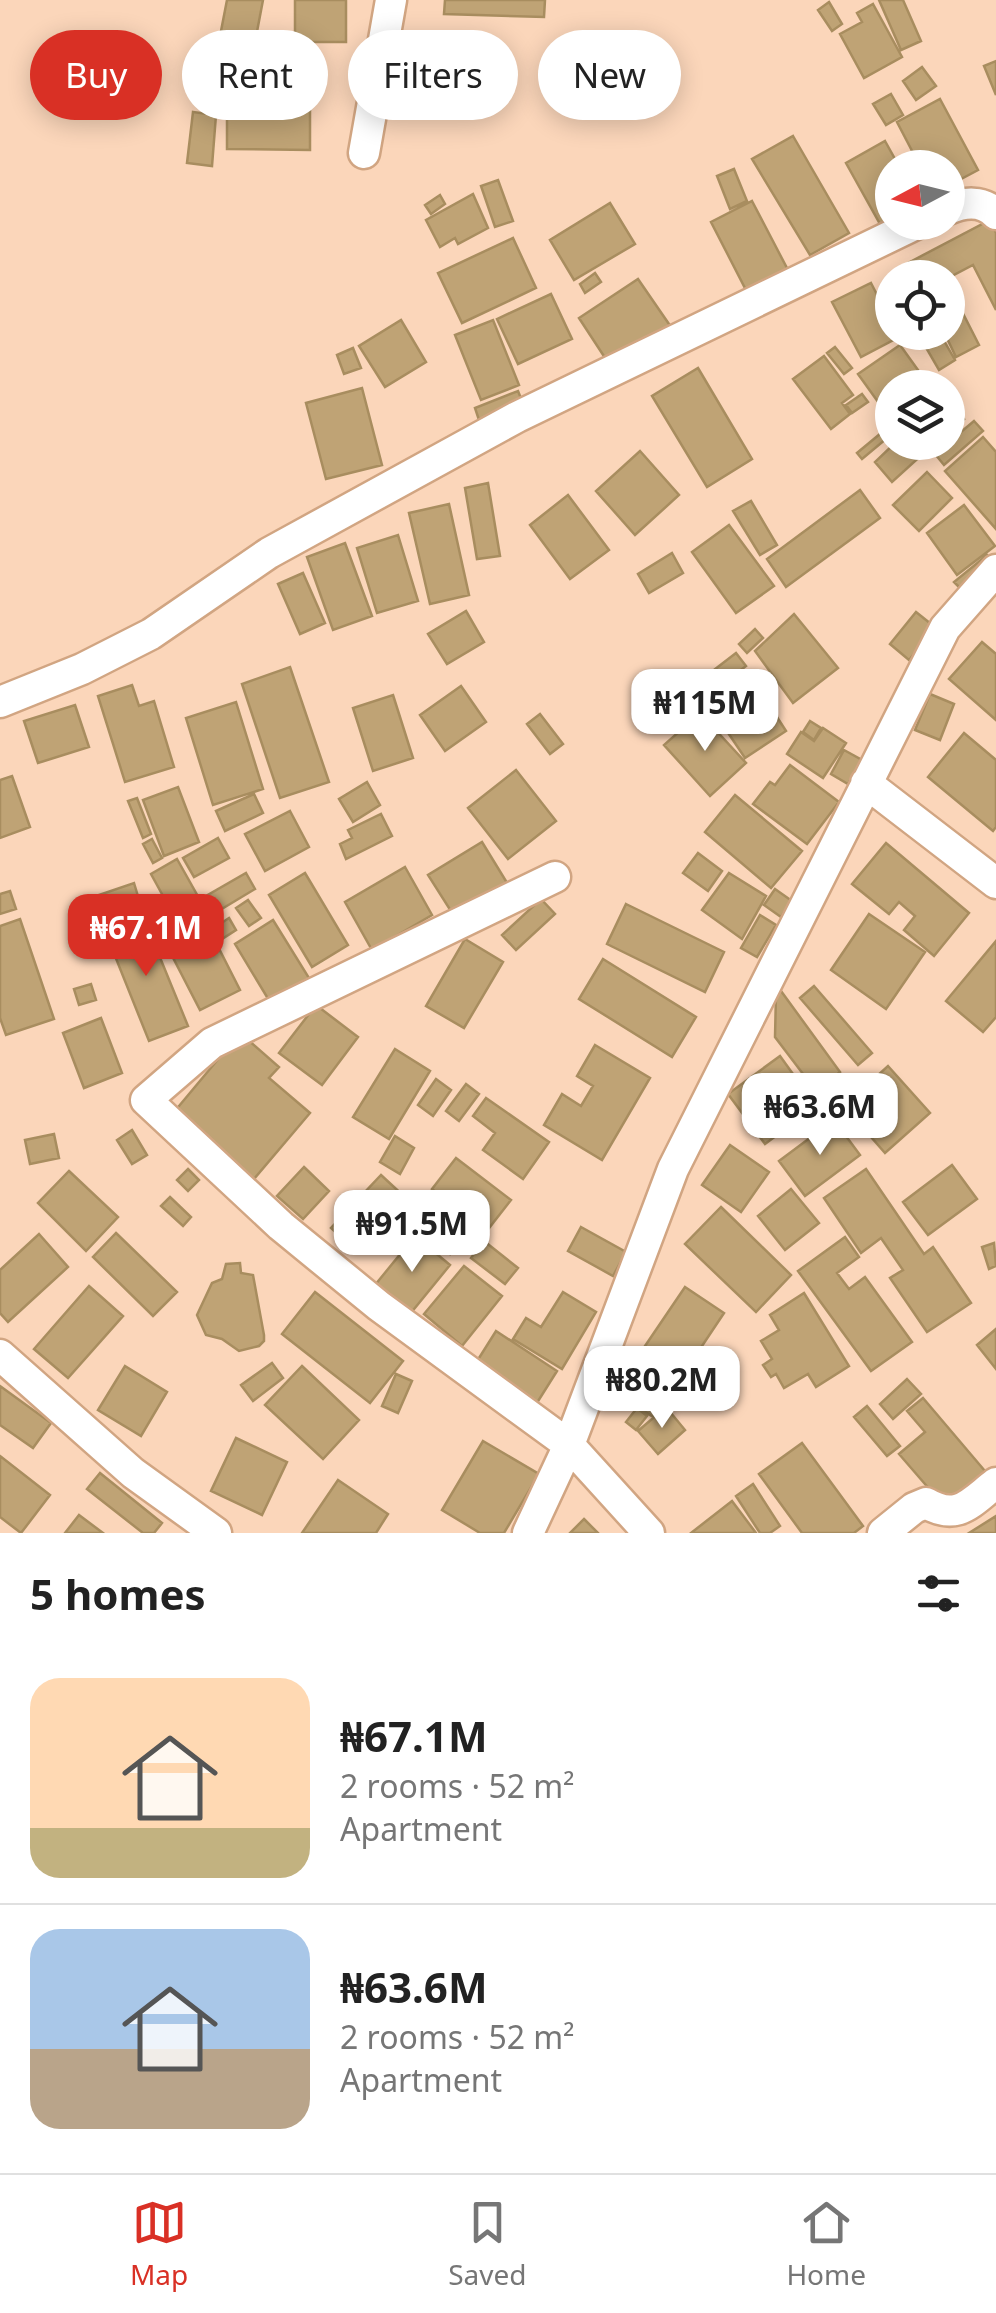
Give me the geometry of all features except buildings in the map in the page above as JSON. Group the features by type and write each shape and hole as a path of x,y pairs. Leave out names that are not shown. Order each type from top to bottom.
{"street":[{"path":"364,153 392,0"},
{"path":"965,204 980,204 996,214"},
{"path":"0,702 82,669 150,634 269,554 518,417 883,240"},
{"path":"528,1533 569,1445 673,1169 945,628 996,570"},
{"path":"866,784 996,883"},
{"path":"555,878 212,1043 146,1100 295,1237 379,1306 569,1445 649,1533"},
{"path":"0,1356 133,1472 216,1533"},
{"path":"883,1533 914,1508 926,1504 940,1512 958,1512 996,1483"}]}
